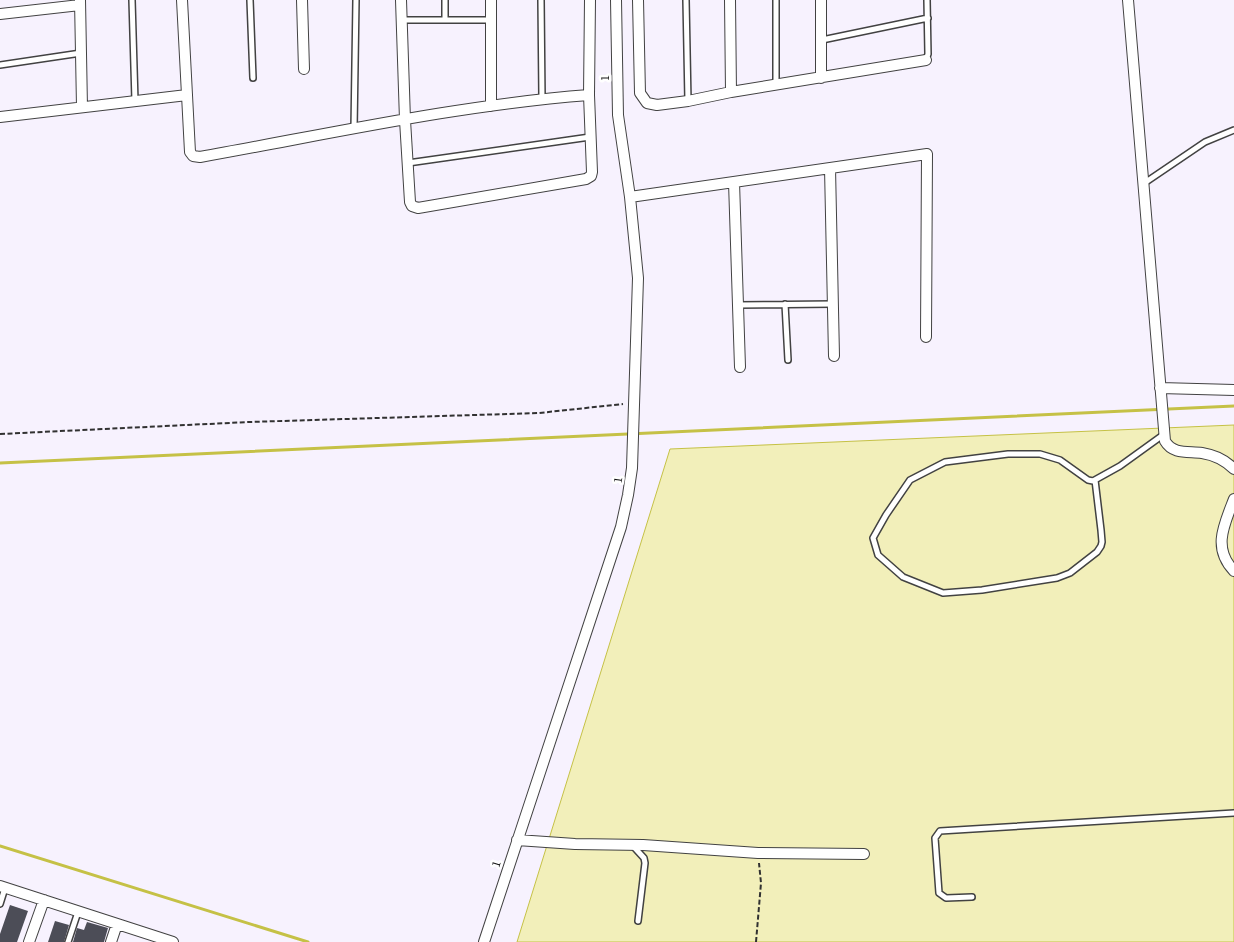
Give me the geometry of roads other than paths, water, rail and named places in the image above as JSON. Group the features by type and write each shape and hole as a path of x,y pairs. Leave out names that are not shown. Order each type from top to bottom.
{"street":[{"path":"182,0 190,152 193,156 200,158 405,120 542,98 589,94"},
{"path":"302,0 304,69"},
{"path":"401,0 410,202 412,206 418,208 586,179 591,176 589,94 590,0"},
{"path":"491,0 491,106"},
{"name":"1","path":"484,942 621,527 632,468 638,278 630,197 618,115 616,0"},
{"path":"638,0 640,93 647,104 657,105 688,101 730,92 926,60"},
{"path":"730,0 730,92"},
{"path":"821,0 821,78"},
{"path":"1128,0 1164,434 1167,445 1174,449 1180,452 1200,452 1212,455 1222,459 1234,469"},
{"path":"0,14 80,3 82,107"},
{"path":"0,116 187,95"},
{"path":"630,197 927,154 926,337"},
{"path":"830,168 834,356"},
{"path":"734,182 740,367"},
{"path":"1160,392 1234,390"},
{"path":"1234,499 1221,538 1222,553 1226,562 1234,571"},
{"path":"517,840 575,844 632,844 758,853 864,854"},
{"path":"3,887 173,942"},
{"path":"29,942 44,900"},
{"path":"111,942 117,924"}],"lane":[{"path":"132,0 136,101"},
{"path":"250,0 253,78"},
{"path":"354,130 356,0"},
{"path":"445,0 445,20"},
{"path":"541,0 542,98"},
{"path":"686,0 688,101"},
{"path":"776,0 776,85"},
{"path":"926,60 928,54 927,0"},
{"path":"821,40 928,18"},
{"path":"401,20 490,20"},
{"path":"0,65 81,54"},
{"path":"1143,184 1205,142 1234,130"},
{"path":"407,163 591,137"},
{"path":"785,304 788,360"},
{"path":"738,305 833,304"},
{"path":"1095,480 1102,542 1097,552 1070,573 1057,578 982,590 944,592 903,577 878,556 873,538 910,480 945,462 1008,454 1040,454 1060,460 1088,480 1095,480 1120,466 1164,434"},
{"path":"972,897 946,898 939,893 935,838 940,831 1234,813"},
{"path":"632,844 644,858 645,863 638,921"},
{"path":"0,904 3,887"},
{"path":"68,942 78,911"}],"waterway":[{"path":"0,463 1234,406"},
{"path":"0,846 308,942"}]}
